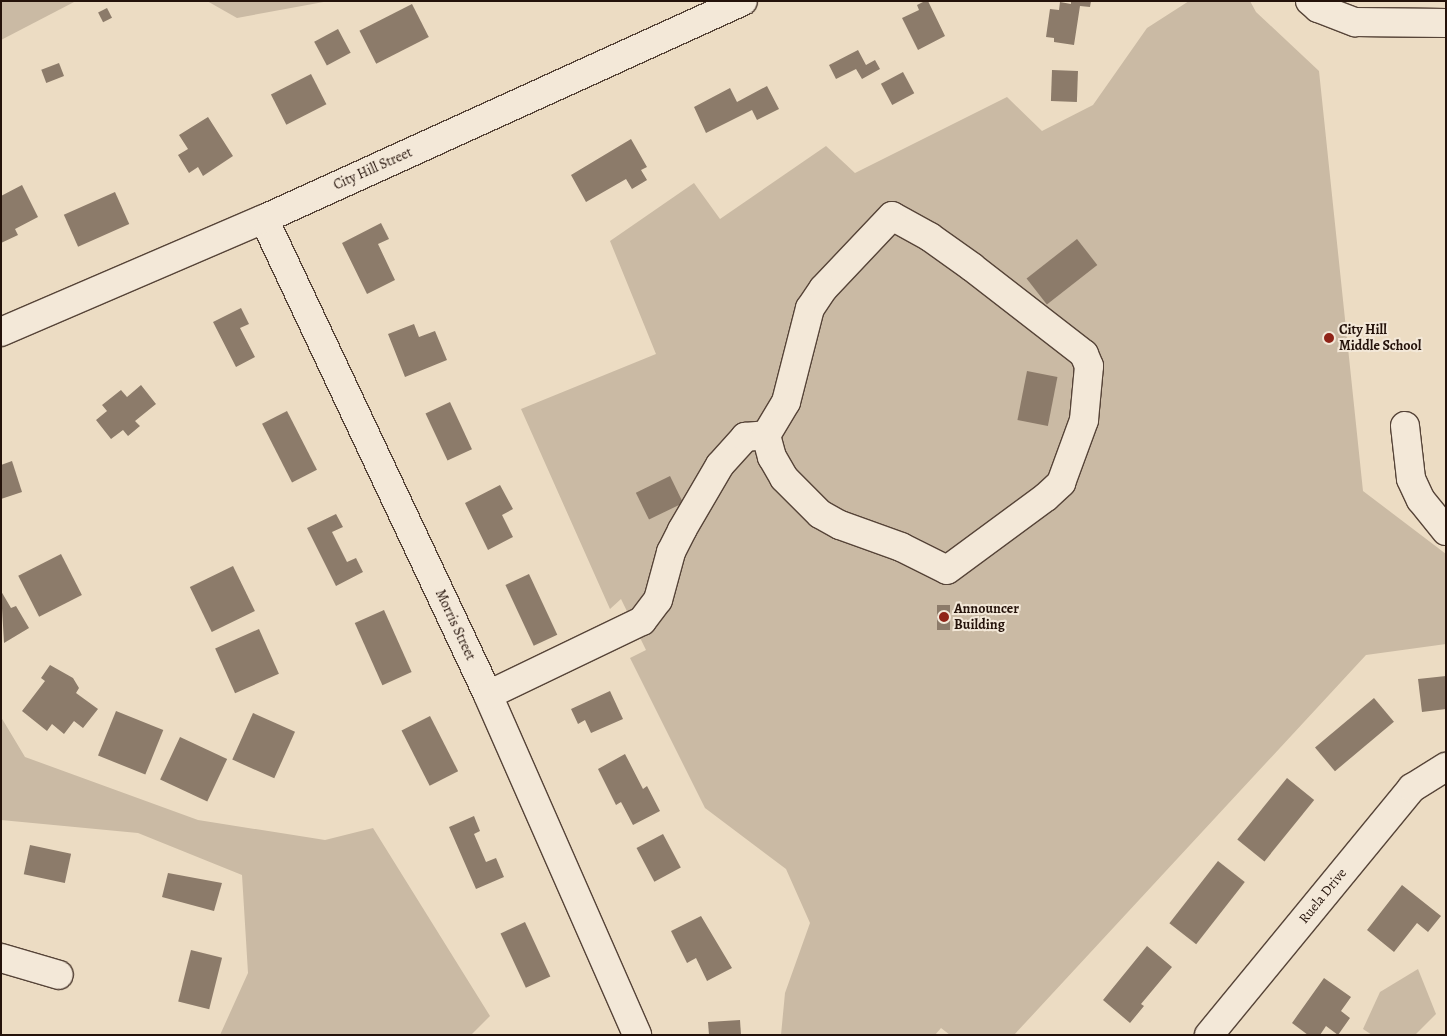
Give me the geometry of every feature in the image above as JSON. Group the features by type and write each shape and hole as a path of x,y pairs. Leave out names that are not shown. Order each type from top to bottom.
{"street":[{"name":"City Hill Street","path":"1,332 264,219 743,1"},
{"path":"1310,1 1318,8 1355,22 1446,23"},
{"path":"488,695 642,622 658,600 671,552 720,465 745,438 766,434 786,402 810,308 823,289 892,216 930,237 972,267 1084,354 1089,366 1084,420 1061,482 1046,497 947,570 902,547 840,525 820,514 784,478 772,457 766,434"},
{"name":"Morris Street","path":"264,219 488,695 637,1035"},
{"path":"1405,426 1411,479 1421,500 1446,531"},
{"name":"Ruela Drive","path":"1209,1035 1412,788 1446,767"},
{"path":"1,958 59,975"}],"shaded area":[{"path":"1,1 76,1 1,40"},
{"path":"207,1 329,1 237,18"},
{"path":"1189,1 1250,1 1256,12 1319,71 1363,491 1446,554 1446,644 1366,655 1014,1035 950,1035 941,1028 935,1035 781,1035 785,993 810,923 786,869 705,808 630,658 646,650 621,599 610,609 521,409 656,354 610,241 694,183 720,219 826,146 855,173 1007,97 1042,131 1093,105 1147,28"},
{"path":"1,717 25,757 198,820 325,840 373,828 490,1016 471,1035 220,1035 248,973 242,875 138,833 1,820"},
{"path":"1418,969 1436,1014 1415,1035 1372,1035 1363,1029 1380,992"}],"building":[{"path":"928,1 945,36 918,50 902,18 919,10 917,5"},
{"path":"1071,1 1091,1 1090,7 1080,6 1074,45 1054,42 1054,38 1046,37 1050,9 1059,10 1060,2 1071,4"},
{"path":"412,4 429,37 376,64 359,31"},
{"path":"107,8 112,18 103,22 98,13"},
{"path":"338,29 351,53 327,66 314,42"},
{"path":"858,50 866,65 875,60 880,69 862,79 856,69 836,79 829,65"},
{"path":"59,63 64,76 46,83 41,70"},
{"path":"1052,70 1078,71 1077,102 1051,101"},
{"path":"903,72 914,93 892,105 881,84"},
{"path":"311,74 326,104 286,125 271,94"},
{"path":"767,86 779,109 757,120 752,110 706,133 694,107 730,88 737,102"},
{"path":"208,117 233,156 203,176 198,167 189,173 178,155 188,149 179,135"},
{"path":"631,139 647,167 641,170 647,180 632,189 626,179 586,202 571,175"},
{"path":"22,185 38,217 15,229 18,235 1,243 1,196"},
{"path":"115,192 129,224 78,247 64,215"},
{"path":"381,223 389,239 378,244 395,280 367,294 342,243"},
{"path":"1077,239 1097,265 1047,304 1027,278"},
{"path":"241,308 249,324 240,328 255,357 236,367 213,322"},
{"path":"414,324 419,337 435,331 447,360 405,377 388,334"},
{"path":"1027,371 1057,377 1048,426 1017,420"},
{"path":"141,385 156,404 135,421 140,426 128,436 123,430 111,439 96,420 107,411 102,405 121,390 127,397"},
{"path":"450,402 472,449 448,461 426,413"},
{"path":"287,411 317,470 292,483 262,424"},
{"path":"12,461 22,492 1,499 1,465"},
{"path":"670,476 683,503 649,520 636,493"},
{"path":"500,485 513,509 502,515 513,537 488,550 465,503"},
{"path":"336,514 343,527 332,532 347,562 356,558 363,572 336,586 307,528"},
{"path":"61,554 82,595 39,617 18,576"},
{"path":"233,566 255,611 212,632 190,587"},
{"path":"529,574 557,635 534,646 505,585"},
{"path":"1,591 11,608 16,606 29,628 4,643"},
{"name":"Announcer Building","path":"937,605 950,605 950,630 937,630"},
{"path":"384,610 412,672 382,685 355,623"},
{"path":"259,629 279,674 235,693 215,649"},
{"path":"50,665 73,678 79,688 76,693 98,709 83,728 74,721 64,734 52,724 47,731 22,711 45,681 41,678"},
{"path":"1446,676 1446,709 1422,712 1418,679"},
{"path":"610,691 623,719 591,733 585,720 578,724 571,709"},
{"path":"1374,698 1394,722 1335,771 1315,747"},
{"path":"116,711 163,730 145,775 98,756"},
{"path":"253,713 295,732 274,778 232,760"},
{"path":"430,716 458,771 430,786 401,731"},
{"path":"180,737 227,759 207,802 160,780"},
{"path":"625,754 643,789 647,786 660,811 633,825 621,802 616,805 598,769"},
{"path":"1287,778 1314,800 1264,861 1237,839"},
{"path":"474,816 480,831 474,834 486,862 496,858 504,877 476,889 449,827"},
{"path":"663,834 681,868 654,882 637,848"},
{"path":"30,845 71,854 65,883 24,874"},
{"path":"1218,861 1245,882 1196,944 1169,923"},
{"path":"168,873 222,883 214,911 162,897"},
{"path":"1402,885 1441,916 1428,932 1417,923 1394,952 1367,930"},
{"path":"701,916 732,968 707,981 696,958 687,963 671,931"},
{"path":"525,922 550,976 526,988 501,933"},
{"path":"1147,946 1172,967 1141,1004 1144,1006 1130,1023 1103,1000"},
{"path":"191,950 222,958 209,1009 178,1001"},
{"path":"1324,978 1351,997 1341,1011 1350,1018 1338,1035 1326,1026 1320,1035 1308,1035 1292,1023"},
{"path":"740,1020 741,1035 709,1035 708,1022"}],"place":[{"name":"City Hill Middle School","path":"1329,338"},
{"name":"Announcer Building","path":"944,617"}]}
